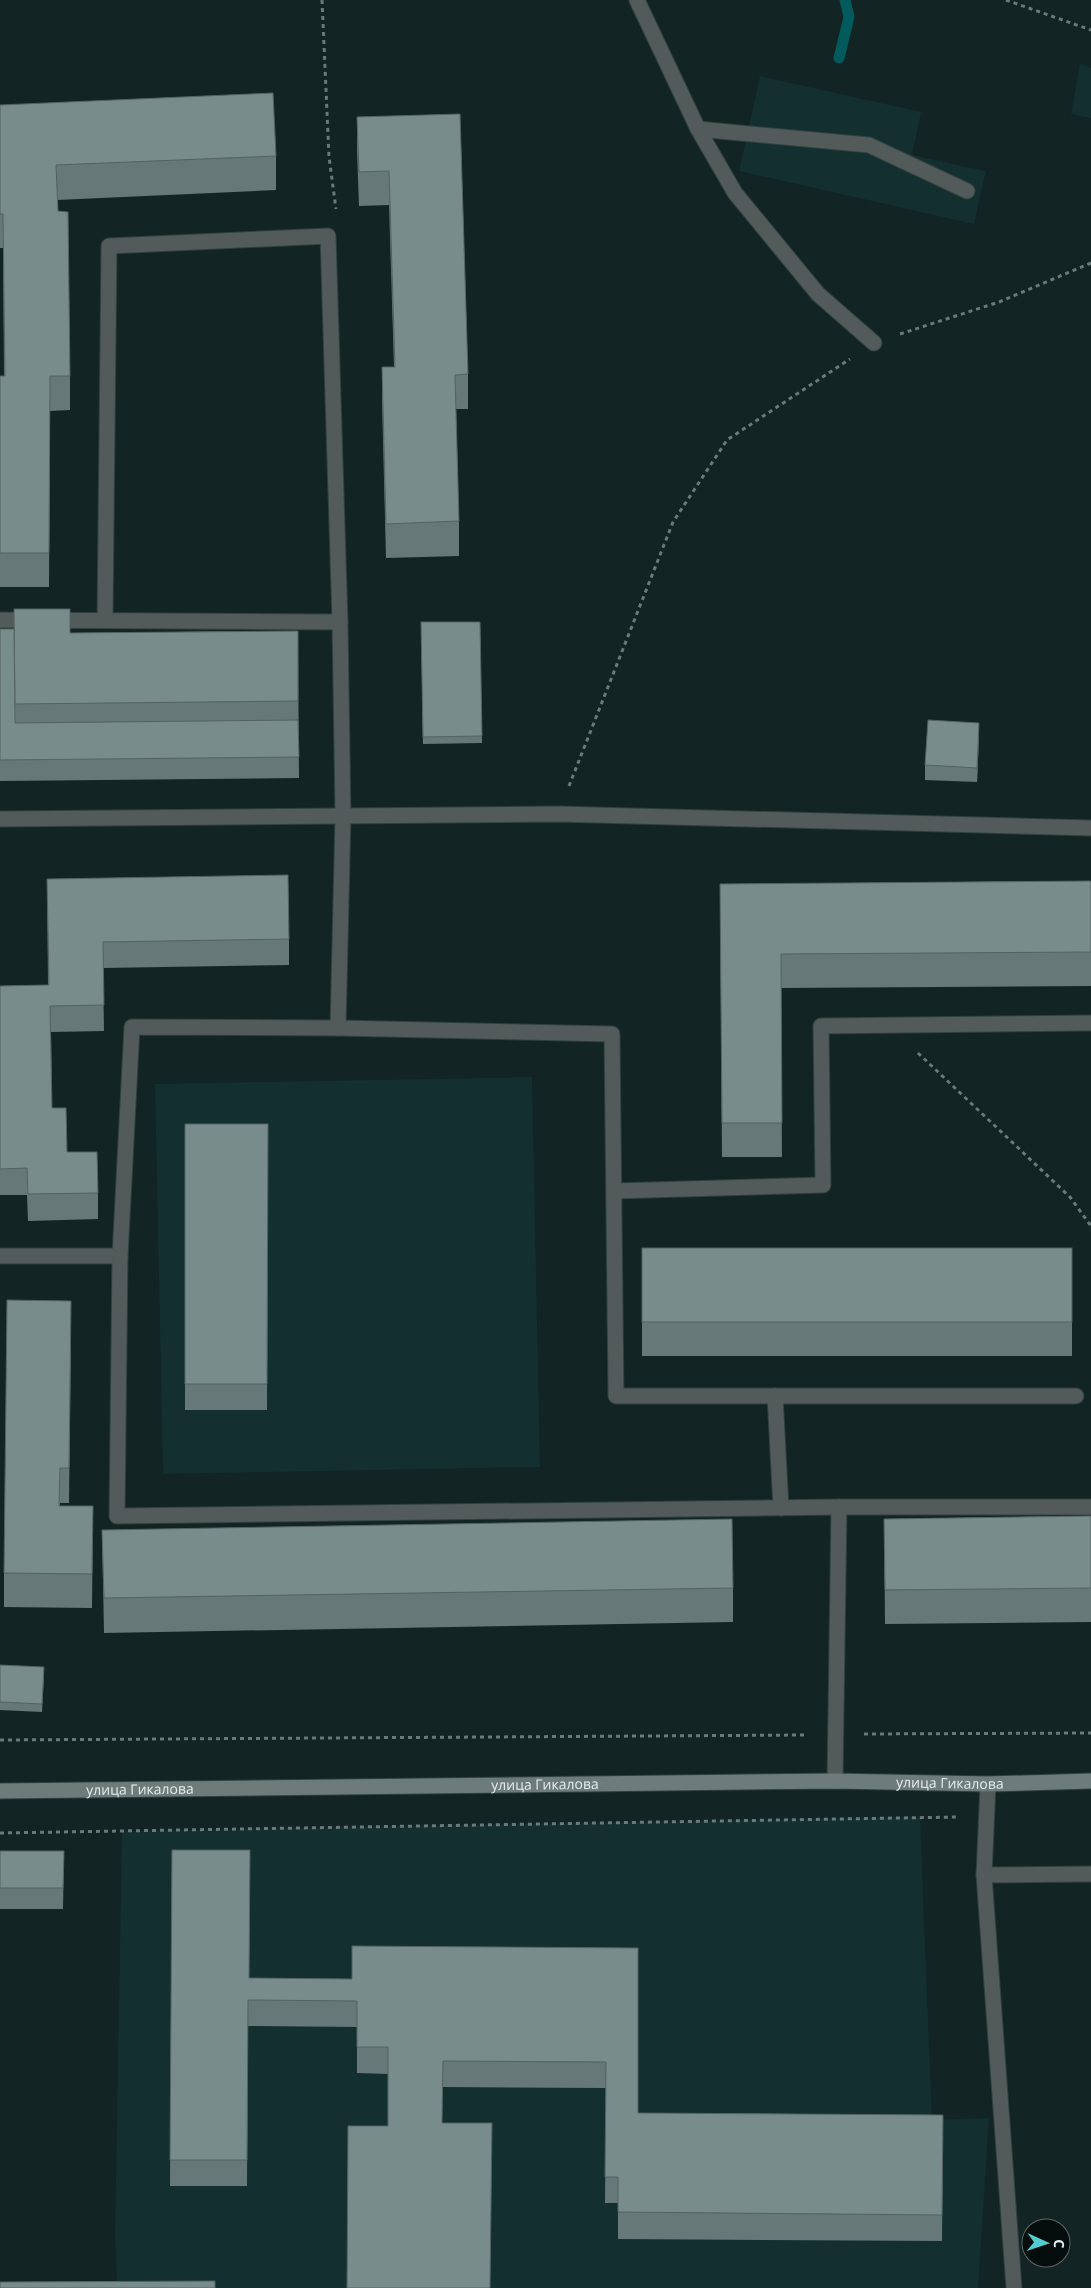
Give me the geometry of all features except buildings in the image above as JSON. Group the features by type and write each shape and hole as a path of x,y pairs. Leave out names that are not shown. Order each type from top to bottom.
{"main road":[{"name":"улица Гикалова","path":"0,1791 835,1781 988,1784 1091,1782"}],"street":[{"path":"637,0 698,129 735,193 818,294 874,343"},
{"path":"698,129 869,145 967,191"},
{"path":"105,620 109,246 328,236 340,622 343,816 338,1028"},
{"path":"0,620 340,622"},
{"path":"0,819 558,814 1091,828"},
{"path":"614,1191 823,1185 821,1026 1091,1023"},
{"path":"1076,1396 616,1396 612,1034 338,1028 132,1027 120,1256 117,1516 839,1507 1091,1507"},
{"path":"0,1256 120,1256"},
{"path":"775,1396 780,1508"},
{"path":"835,1781 839,1507"},
{"path":"988,1784 984,1875 1014,2288"},
{"path":"984,1875 1091,1874"}],"path":[{"path":"322,0 329,158 338,218"},
{"path":"1006,0 1091,30"},
{"path":"558,814 673,522 727,440 874,343 1000,302 1091,263"},
{"path":"888,1025 1070,1197 1091,1226"},
{"path":"0,1740 1091,1733"},
{"path":"0,1833 987,1817"}],"shaded area":[{"path":"1080,63 1091,68 1091,118 1071,114"},
{"path":"760,76 921,112 912,155 986,171 974,224 739,171"},
{"path":"532,1077 540,1467 163,1474 155,1084"},
{"path":"920,1817 932,2120 989,2118 978,2288 117,2288 115,2234 122,1831"}],"waterway":[{"path":"839,58 849,17 845,0"}]}
